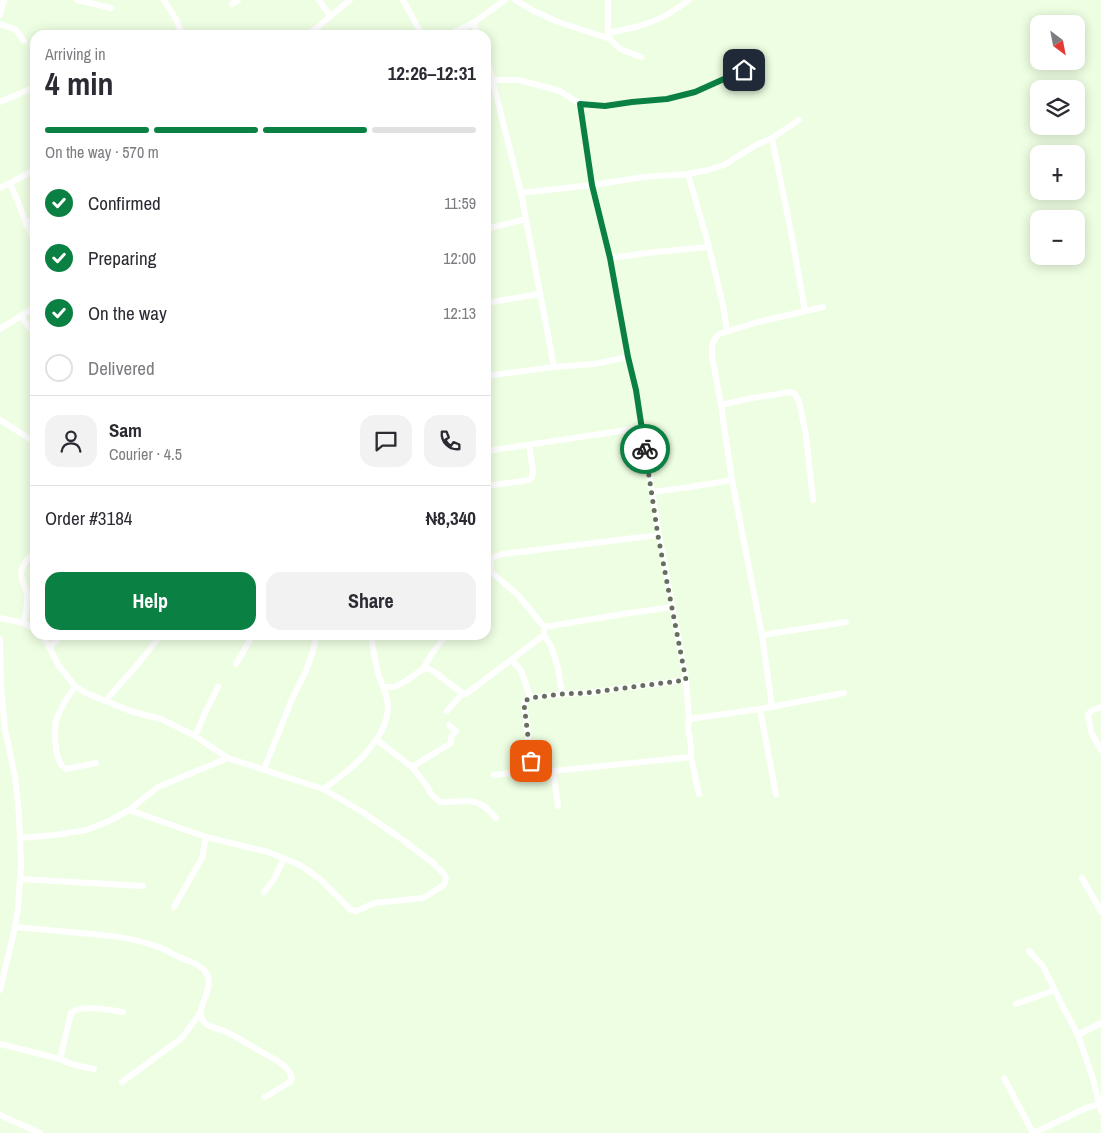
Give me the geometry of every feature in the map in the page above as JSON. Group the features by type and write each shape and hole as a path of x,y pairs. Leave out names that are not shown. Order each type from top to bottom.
{"street":[{"path":"0,15 4,0"},
{"path":"77,0 111,8"},
{"path":"164,0 180,30"},
{"path":"232,4 238,0"},
{"path":"319,0 330,16"},
{"path":"314,30 350,0"},
{"path":"403,0 419,30"},
{"path":"459,30 473,23 505,0"},
{"path":"515,0 558,22 609,36 654,21 667,15 689,0"},
{"path":"608,0 609,36 620,49 641,56"},
{"path":"473,23 476,30"},
{"path":"0,24 16,30 24,41"},
{"path":"492,80 519,80 560,91 580,104 605,106 667,99 695,92 744,70"},
{"path":"491,76 521,193 554,367"},
{"path":"0,102 30,89"},
{"path":"580,104 592,185 610,258 636,390 658,536 686,680 691,757 698,794"},
{"path":"521,193 644,177 688,174 708,170 724,165 756,145 772,138 799,120"},
{"path":"772,138 805,311"},
{"path":"0,188 30,173"},
{"path":"688,174 709,248 728,331"},
{"path":"10,183 30,233"},
{"path":"491,227 526,219"},
{"path":"26,225 30,222"},
{"path":"610,258 709,248"},
{"path":"491,302 540,294"},
{"path":"772,706 762,635 732,480 722,405 711,348 715,337 719,334 758,322 823,307"},
{"path":"0,318 2,327 30,310"},
{"path":"21,316 30,328"},
{"path":"491,375 594,364 628,357"},
{"path":"722,405 791,392 796,394 806,435 813,500"},
{"path":"0,420 30,439"},
{"path":"491,450 641,428"},
{"path":"491,485 529,480 532,477 533,471 529,446"},
{"path":"652,492 732,480"},
{"path":"491,558 512,553 658,536"},
{"path":"24,623 27,594 21,571 30,557"},
{"path":"491,572 518,595 544,627 544,635 556,659 562,694"},
{"path":"544,627 672,607"},
{"path":"0,618 24,623 30,627"},
{"path":"762,635 846,622"},
{"path":"446,711 463,694 470,692 544,635"},
{"path":"0,639 3,731 14,776 19,815 21,865 15,927 0,990"},
{"path":"46,640 59,666 75,686 86,693 130,711 162,719 195,736 228,758 323,789 361,811 434,863 446,879 444,885 423,898 375,903 356,911 351,910 321,880 300,865 268,852 206,837 129,810"},
{"path":"50,647 56,640"},
{"path":"105,702 157,640"},
{"path":"236,664 250,640"},
{"path":"264,769 292,699 306,671 314,640"},
{"path":"323,789 356,764 377,740 387,717 388,707 384,687 376,665 372,640"},
{"path":"384,687 394,687 406,682 423,669 442,640"},
{"path":"511,660 521,670 530,698"},
{"path":"423,669 429,669 436,673 463,694"},
{"path":"533,770 524,704 530,698 686,680"},
{"path":"75,686 63,704 56,721 59,761 66,769 96,763"},
{"path":"195,736 218,687"},
{"path":"689,719 760,709 844,693"},
{"path":"1101,707 1088,714 1091,732 1101,750"},
{"path":"760,709 776,794"},
{"path":"412,767 451,743 451,736 456,731 449,725"},
{"path":"377,740 412,767 431,794 440,802 474,801 489,810 496,818"},
{"path":"494,775 691,757"},
{"path":"20,838 55,836 86,830 107,822 129,810 158,787 228,758"},
{"path":"553,771 558,806"},
{"path":"174,907 202,858 206,837"},
{"path":"264,892 274,880 284,858"},
{"path":"1082,878 1101,912"},
{"path":"20,879 143,886"},
{"path":"15,927 128,939 156,946 193,962 204,969 210,983 200,1012 182,1038 122,1082"},
{"path":"1004,1078 1033,1133 1086,1108 1100,1108 1093,1079 1078,1035 1043,966 1029,951"},
{"path":"1016,1004 1055,990"},
{"path":"60,1060 70,1012 75,1009 89,1008 123,1012"},
{"path":"200,1012 203,1021 208,1025 243,1040 284,1065 292,1078 290,1082 265,1097"},
{"path":"1078,1035 1101,1023"},
{"path":"0,1044 94,1069"},
{"path":"0,1115 40,1133"}],"way so far":[{"path":"531,761 524,704 530,698 686,680 658,536 645,449"}],"route":[{"path":"645,449 636,390 610,258 592,185 580,104 605,106 667,99 695,92 744,70"}]}
